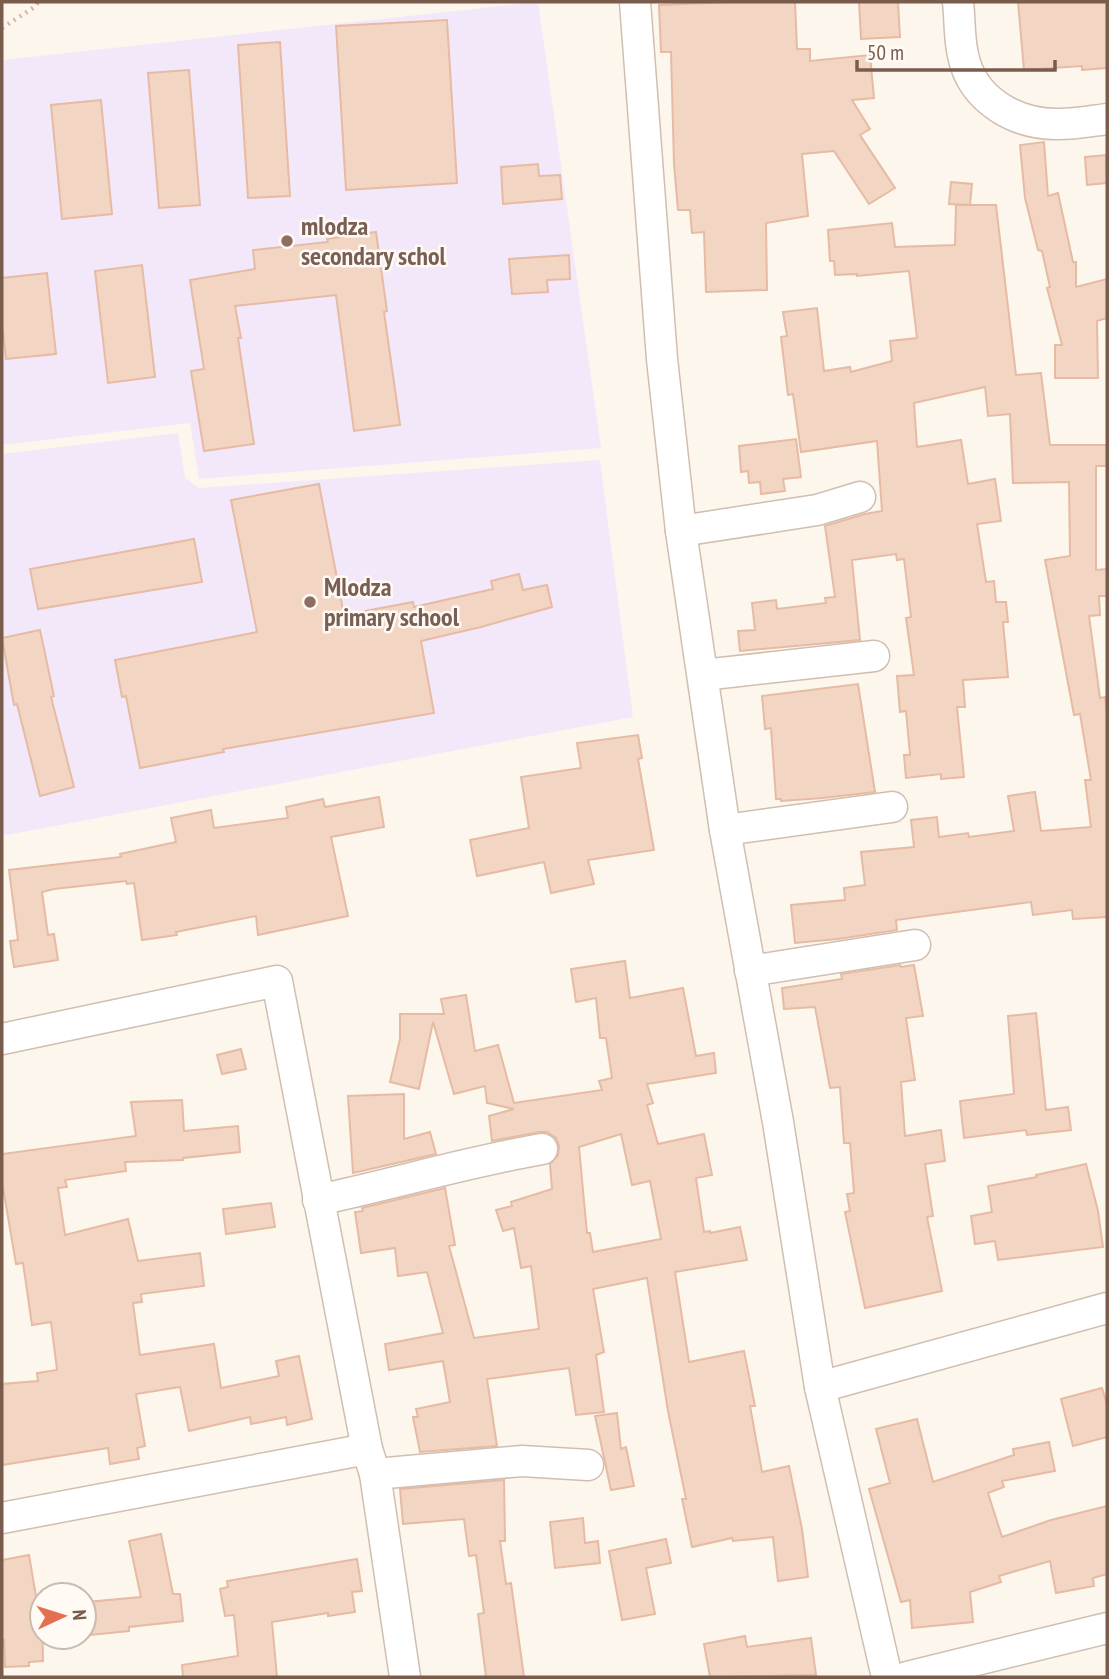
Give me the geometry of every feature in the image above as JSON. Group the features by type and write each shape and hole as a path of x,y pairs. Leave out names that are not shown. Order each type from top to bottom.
{"street":[{"path":"635,2 662,359 681,531 725,830 778,1122 820,1387 887,1677"},
{"path":"958,2 963,56 974,84 993,104 1022,119 1057,124 1107,119"},
{"path":"681,531 817,510 860,497"},
{"path":"703,675 874,656"},
{"path":"725,830 892,807"},
{"path":"750,971 915,945"},
{"path":"2,1040 276,981 371,1462 405,1677"},
{"path":"318,1200 442,1172 490,1158 542,1149"},
{"path":"820,1387 1107,1308"},
{"path":"2,1518 371,1462 522,1461 588,1465"},
{"path":"907,1677 1107,1628"}],"path":[{"path":"2,28 38,2"}],"shaded area":[{"name":"mlodza secondary schol","path":"538,2 601,448 199,479 190,423 2,445 2,60"},
{"name":"Mlodza primary school","path":"178,433 185,478 199,488 600,460 633,717 2,836 2,454"}],"building":[{"path":"795,2 797,49 810,49 810,61 870,55 874,98 852,100 870,129 860,135 895,188 869,204 834,151 802,154 808,216 766,223 767,290 706,292 704,232 692,233 690,210 678,210 671,52 661,52 659,5"},
{"path":"859,2 898,2 900,37 861,39"},
{"path":"1018,2 1107,2 1107,68 1082,70 1082,66 1024,70"},
{"path":"447,20 457,183 346,190 336,26"},
{"path":"280,42 290,196 248,198 238,45"},
{"path":"189,70 200,205 159,208 148,73"},
{"path":"101,100 112,214 62,219 51,105"},
{"path":"1044,142 1048,196 1058,193 1073,262 1076,262 1076,287 1107,279 1107,318 1097,321 1098,378 1055,378 1055,345 1062,345 1047,288 1050,287 1042,251 1038,250 1025,198 1020,145"},
{"path":"1106,155 1107,183 1087,185 1085,157"},
{"path":"538,164 539,176 560,175 562,199 503,204 501,167"},
{"path":"951,182 972,184 970,205 949,204"},
{"path":"956,205 996,205 1016,375 1041,373 1050,445 1107,445 1107,466 1096,466 1096,570 1107,569 1107,596 1099,596 1100,615 1089,616 1100,698 1105,697 1107,714 1107,917 1073,919 1072,910 1033,915 1031,902 896,920 897,930 795,943 791,905 845,900 844,888 865,885 861,852 914,847 911,820 937,817 939,837 968,833 969,837 1014,831 1008,796 1035,792 1041,831 1091,827 1085,780 1091,780 1080,714 1074,715 1045,560 1070,556 1069,482 1013,483 1010,414 988,416 985,387 914,403 917,447 961,440 968,484 995,479 1001,521 977,524 986,582 994,581 996,602 1006,602 1008,622 1003,622 1008,677 963,680 965,707 957,707 964,777 941,779 941,774 906,778 904,755 910,755 906,711 900,712 897,676 914,675 906,618 911,617 904,559 897,560 896,554 852,560 860,640 740,651 738,631 755,630 752,603 776,600 777,609 826,603 825,598 835,597 825,526 882,511 877,441 801,452 793,394 788,395 781,337 787,336 783,312 817,308 824,371 850,367 851,372 892,361 890,341 917,338 909,271 857,276 835,275 834,261 830,261 828,230 892,223 895,247 955,245"},
{"path":"376,232 400,425 354,431 336,295 235,306 254,444 204,451 191,371 204,369 190,280 255,269 253,250 328,242 327,239"},
{"path":"569,255 570,279 547,280 548,292 512,294 509,259"},
{"path":"142,265 155,377 108,383 95,271"},
{"path":"47,273 56,354 6,359 2,322 2,278"},
{"path":"796,439 801,477 783,479 785,491 761,494 760,482 749,483 748,471 741,472 739,446"},
{"path":"319,484 344,615 413,602 414,607 493,589 491,581 519,574 523,590 547,585 552,607 421,641 434,713 223,749 224,752 140,768 126,696 122,697 115,660 257,632 231,500"},
{"path":"194,539 202,582 38,609 30,569"},
{"path":"40,630 54,696 51,697 74,787 40,796 17,704 14,705 2,638"},
{"path":"858,684 875,792 781,801 776,799 771,728 765,729 762,696"},
{"path":"638,735 642,758 638,759 654,850 588,860 594,884 551,893 544,862 477,876 470,840 529,828 521,777 581,768 577,743"},
{"path":"379,797 384,827 331,837 348,916 258,935 256,916 176,932 177,935 142,940 134,883 127,884 126,881 54,889 42,892 48,935 54,934 58,960 14,967 10,941 18,940 9,870 121,857 120,854 176,842 171,818 211,810 214,828 288,818 286,807 323,799 325,807"},
{"path":"625,961 630,998 683,988 696,1056 714,1053 716,1073 647,1084 653,1103 647,1105 658,1144 704,1134 712,1175 696,1178 704,1232 740,1227 747,1260 675,1272 689,1362 744,1351 755,1406 750,1406 762,1472 789,1466 802,1529 808,1577 778,1581 773,1537 733,1541 732,1538 692,1547 647,1278 593,1289 604,1352 596,1355 604,1412 576,1415 569,1368 487,1379 497,1446 420,1452 413,1417 418,1417 416,1409 450,1402 443,1361 389,1370 385,1344 443,1333 427,1272 398,1276 395,1248 361,1253 355,1212 445,1188 455,1245 449,1246 474,1338 539,1329 531,1266 521,1268 514,1228 503,1231 496,1210 512,1206 511,1202 552,1189 550,1164 558,1155 559,1146 556,1138 547,1132 492,1141 489,1116 514,1109 487,1103 485,1086 454,1094 433,1022 419,1089 390,1082 400,1039 400,1014 444,1014 441,999 466,995 475,1051 498,1045 514,1103 602,1090 599,1081 612,1078 606,1038 600,1038 596,998 576,1002 571,969","holes":["621,1134 632,1185 650,1181 661,1239 593,1252 590,1233 587,1233 579,1147"]},
{"path":"914,965 923,1016 906,1018 915,1080 901,1082 905,1136 941,1130 945,1161 925,1164 933,1216 927,1217 942,1291 865,1308 845,1212 850,1211 847,1194 854,1193 850,1143 844,1143 840,1087 830,1088 815,1007 784,1009 782,988 842,979 841,974"},
{"path":"1036,1013 1046,1110 1068,1107 1071,1130 1027,1135 1026,1130 964,1138 960,1101 1014,1094 1008,1016"},
{"path":"241,1049 246,1069 222,1074 217,1055"},
{"path":"404,1094 404,1139 430,1132 436,1154 353,1173 348,1096"},
{"path":"182,1100 184,1131 238,1126 240,1152 183,1160 125,1162 126,1171 65,1180 67,1187 58,1188 65,1235 128,1219 138,1261 200,1253 204,1286 141,1294 142,1302 133,1303 140,1355 214,1344 221,1388 279,1376 276,1361 299,1356 312,1419 287,1425 286,1417 251,1424 250,1417 189,1431 180,1387 136,1394 145,1446 137,1448 139,1459 110,1464 108,1448 2,1465 2,1384 38,1381 37,1373 57,1370 51,1322 32,1325 23,1263 16,1264 2,1182 2,1154 136,1136 131,1102"},
{"path":"1086,1164 1098,1211 1103,1247 998,1260 995,1241 975,1244 971,1216 992,1212 988,1186"},
{"path":"271,1203 275,1227 226,1234 223,1209"},
{"path":"1102,1388 1107,1404 1107,1437 1073,1446 1061,1399"},
{"path":"617,1413 621,1449 626,1447 634,1486 611,1490 595,1416"},
{"path":"917,1419 933,1482 1014,1455 1013,1449 1049,1442 1055,1471 1002,1481 1004,1487 988,1493 1002,1537 1051,1520 1107,1506 1107,1574 1093,1578 1094,1586 1056,1593 1050,1561 999,1576 1001,1582 970,1592 973,1622 912,1628 910,1600 901,1602 869,1489 890,1483 876,1429"},
{"path":"504,1480 505,1541 500,1541 506,1584 511,1583 524,1677 486,1677 478,1614 484,1613 476,1555 469,1556 464,1519 403,1524 400,1489"},
{"path":"583,1518 585,1543 598,1541 600,1563 555,1568 550,1522"},
{"path":"161,1534 173,1594 180,1594 183,1621 129,1627 129,1631 98,1634 98,1601 141,1597 129,1541"},
{"path":"666,1539 671,1563 646,1568 655,1614 622,1620 609,1551"},
{"path":"29,1555 33,1581 28,1581 28,1651 43,1651 43,1661 29,1662 29,1666 5,1667 4,1640 2,1641 2,1560"},
{"path":"357,1559 362,1591 352,1592 355,1612 328,1616 328,1613 272,1622 277,1677 183,1677 182,1665 238,1656 234,1615 225,1616 220,1589 228,1587 227,1581"},
{"path":"745,1636 747,1647 811,1638 816,1675 710,1677 704,1644"}],"place":[{"name":"mlodza secondary schol","path":"287,241"},
{"name":"Mlodza primary school","path":"310,602"}]}
